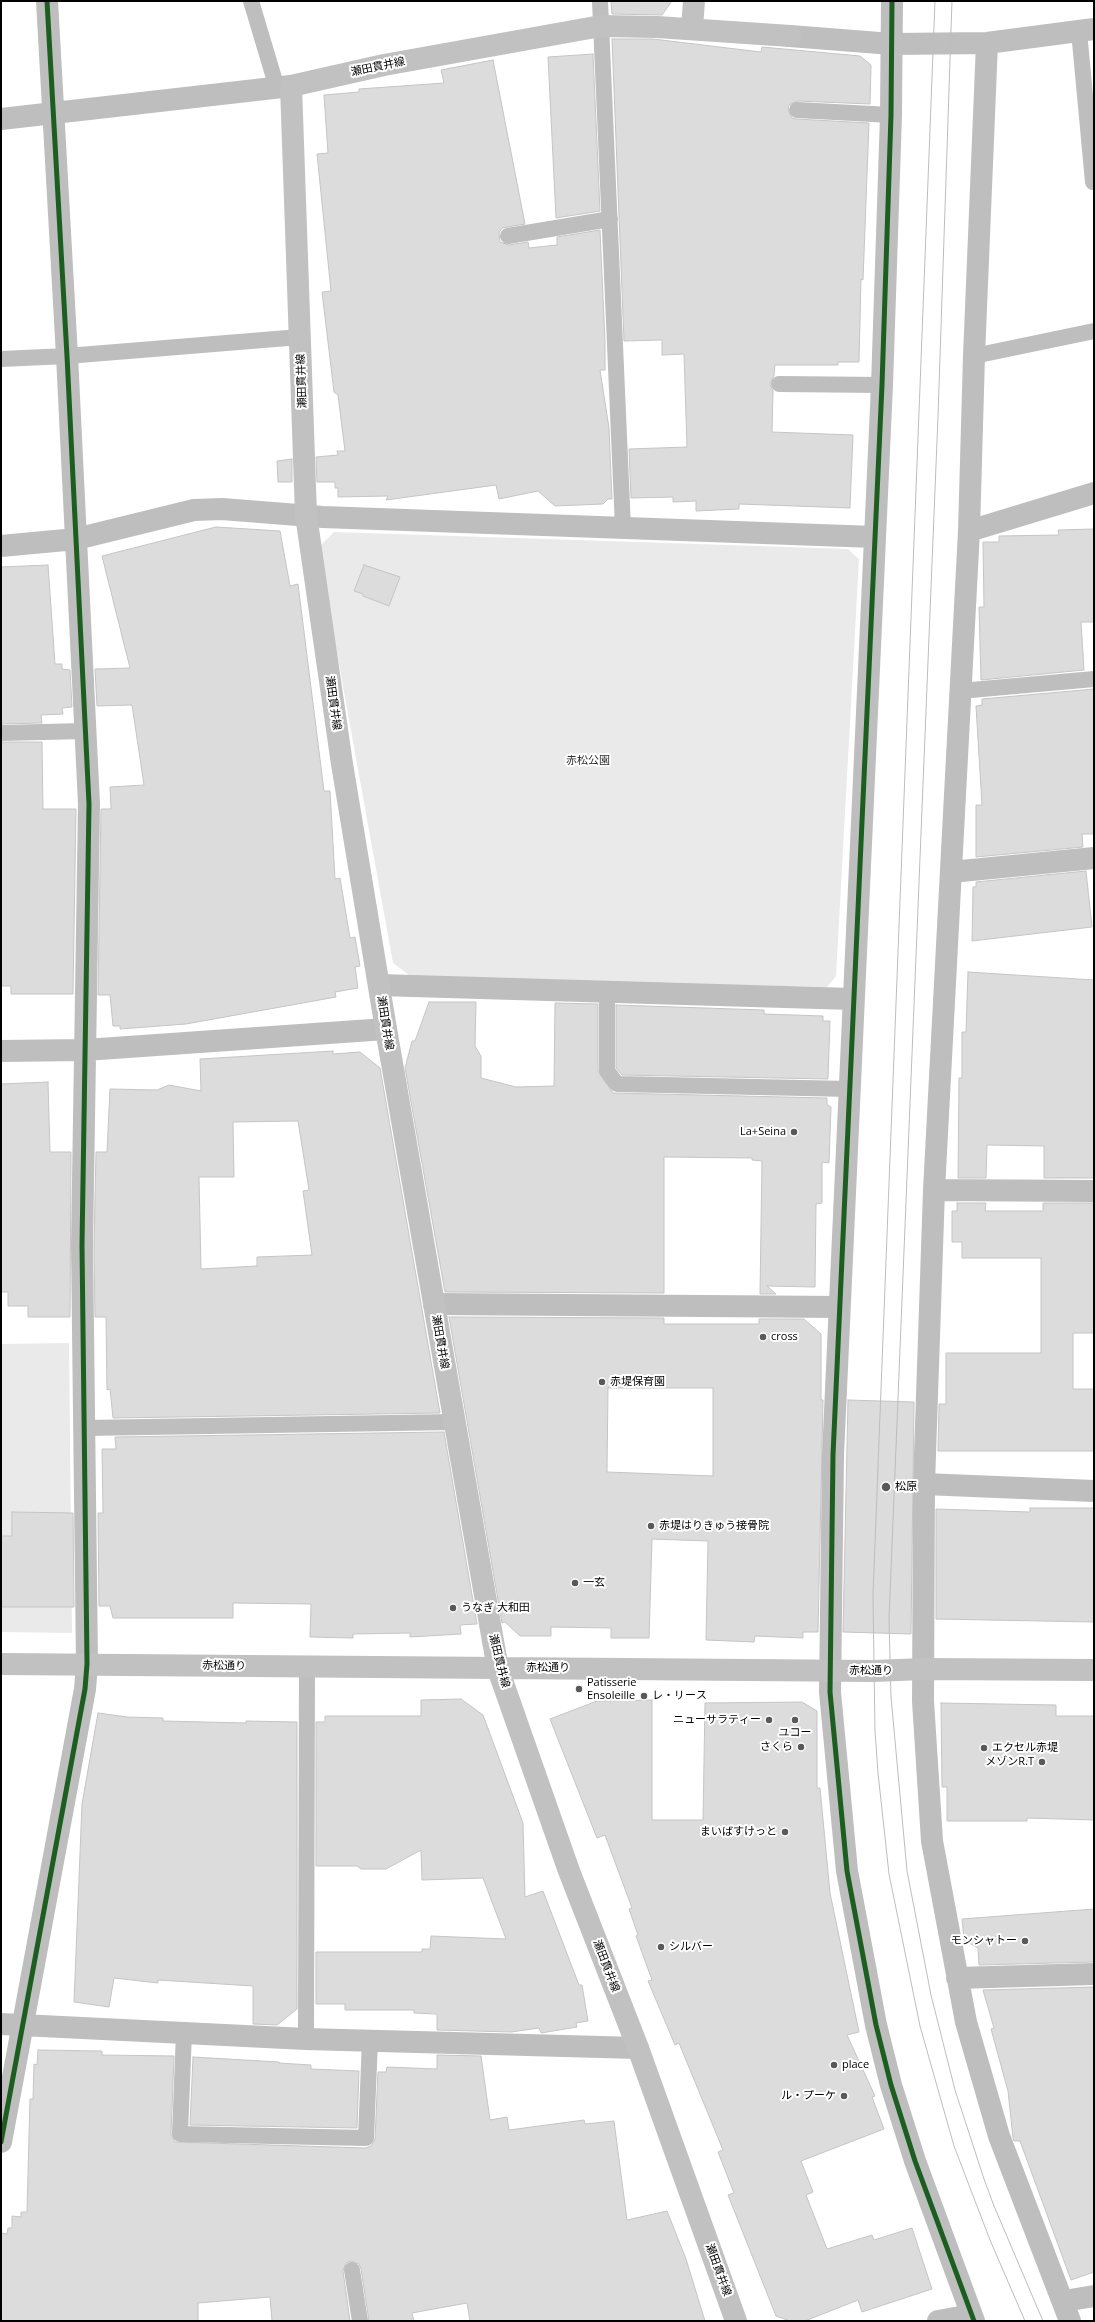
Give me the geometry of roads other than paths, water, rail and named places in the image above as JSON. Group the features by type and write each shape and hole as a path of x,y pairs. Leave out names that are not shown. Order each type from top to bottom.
{"main road":[{"path":"692,28 694,1"},
{"name":"瀬田貫井線","path":"736,2321 638,2048 569,1871 498,1669 386,1029 342,764 306,515 300,337 284,87 384,65 601,26 692,28 790,36"},
{"name":"赤松通り","path":"1,1664 498,1669 1094,1670"}],"street":[{"path":"1,2142 11,2024 85,1689 87,1664 82,1245 89,804 67,356 46,1"},
{"path":"892,1 891,115 882,385 839,1307 833,1455 829,1670 834,1749 847,1871 856,1927 876,2024 891,2085 915,2161 972,2318 938,2321"},
{"path":"790,36 892,44 987,43 1086,30"},
{"path":"987,43 974,356 969,531 934,1190 924,1484 924,1669 926,1769 932,1841 957,1978 980,2075 999,2136 1032,2225 1067,2311 1094,2296"},
{"path":"1,119 284,87"},
{"path":"969,531 1094,493"},
{"path":"1,546 76,539 194,510 222,509 323,517 874,537"},
{"path":"951,872 1094,858"},
{"path":"379,985 606,993 853,999"},
{"path":"1,1051 85,1050 386,1029"},
{"path":"934,1190 1094,1191"},
{"path":"434,1304 839,1307"},
{"path":"924,1484 1094,1491"},
{"path":"957,1978 1094,1974"},
{"path":"11,2024 306,2038 638,2048"}],"lane":[{"path":"251,1 284,87"},
{"path":"600,1 623,528"},
{"path":"1086,30 1093,182"},
{"path":"797,110 891,115"},
{"path":"508,236 610,219"},
{"path":"974,356 1094,331"},
{"path":"1,359 67,356 300,337"},
{"path":"779,384 882,385"},
{"path":"960,691 1094,678"},
{"path":"1,733 85,732"},
{"path":"606,993 606,1071 618,1084 850,1089"},
{"path":"85,1428 454,1422"},
{"path":"306,2038 307,1667"},
{"path":"184,2032 180,2134 366,2138 370,2040"},
{"path":"352,2270 360,2321"}],"tram line":[{"path":"935,1 873,1595 875,1731 889,1874 920,2026 954,2146 990,2240 1025,2321"},
{"path":"952,1 938,416 889,1619 891,1697 907,1871 931,1995 955,2090 984,2179 1043,2321"}],"place":[{"name":"La+Seina","path":"794,1132"},
{"name":"cross","path":"763,1337"},
{"name":"赤堤保育園","path":"602,1382"},
{"name":"松原","path":"886,1487"},
{"name":"赤堤はりきゅう接骨院","path":"651,1526"},
{"name":"一玄","path":"575,1583"},
{"name":"うなぎ 大和田","path":"453,1608"},
{"name":"Patisserie Ensoleille","path":"579,1689"},
{"name":"レ・リース","path":"644,1696"},
{"name":"ニューサラティー","path":"769,1720"},
{"name":"ユコー","path":"795,1720"},
{"name":"さくら","path":"801,1747"},
{"name":"エクセル赤堤","path":"984,1748"},
{"name":"メゾンR.T","path":"1042,1762"},
{"name":"まいばすけっと","path":"785,1832"},
{"name":"モンシャトー","path":"1025,1941"},
{"name":"シルバー","path":"661,1947"},
{"name":"place","path":"834,2065"},
{"name":"ル・プーケ","path":"844,2096"}],"park label":[{"name":"赤松公園","path":"588,761"}]}
